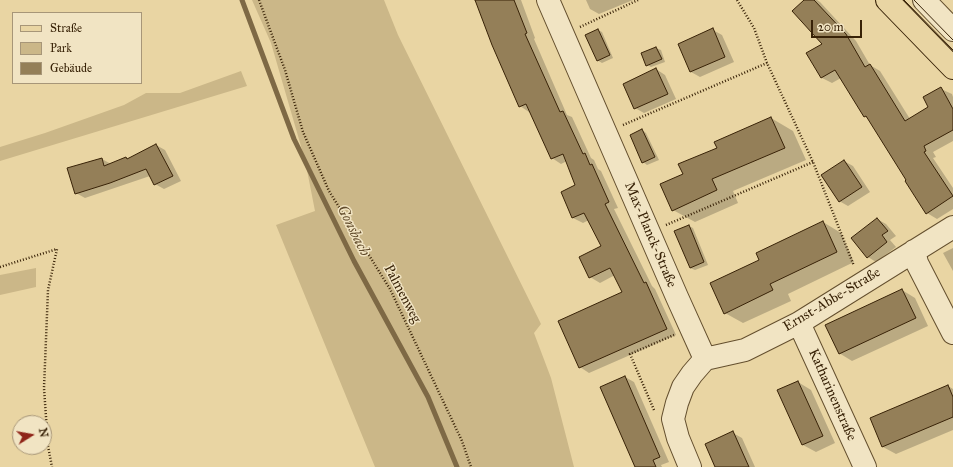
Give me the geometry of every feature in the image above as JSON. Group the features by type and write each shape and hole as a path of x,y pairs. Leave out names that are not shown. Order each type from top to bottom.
{"main road":[{"path":"887,0 953,68"}],"street":[{"name":"Max-Planck-Straße","path":"548,0 690,327 706,359"},
{"path":"924,0 952,26"},
{"name":"Ernst-Abbe-Straße","path":"706,359 745,350 799,322 953,227"},
{"path":"914,251 917,263 953,333"},
{"name":"Katharinenstraße","path":"799,322 865,467"},
{"path":"690,467 678,438 673,419 683,387 692,374 706,359"}],"path":[{"name":"Palmenweg","path":"259,0 285,70 303,132 329,191 390,289 459,434 471,467"},
{"path":"563,35 638,0"},
{"path":"737,0 754,28 813,162 861,283"},
{"path":"605,133 768,62"},
{"path":"649,233 813,162"},
{"path":"0,267 57,249 48,290 44,388 48,446 52,467"},
{"path":"673,419 656,415 630,354 682,332 690,327"}],"green space":[{"path":"252,0 384,0 398,35 541,324 534,333 551,378 574,467 375,467 276,225 315,211 305,160 271,43"},
{"path":"241,71 247,86 0,161 0,147 124,105 146,93 180,93"},
{"path":"36,268 36,287 0,295 0,275"}],"building":[{"path":"475,0 514,0 527,33 525,34 560,112 563,111 583,154 585,153 590,165 592,164 609,202 605,204 644,283 646,282 667,329 579,368 558,321 622,292 610,268 589,278 579,257 601,246 584,213 572,218 561,192 575,185 563,154 551,159 526,104 519,107 492,45"},
{"path":"804,0 814,0 846,34 865,67 870,64 905,121 928,107 923,97 941,87 953,109 953,130 924,146 926,151 924,152 953,196 926,214 866,116 864,117 835,70 821,78 806,53 822,44 792,11"},
{"path":"713,28 725,57 690,72 678,44"},
{"path":"598,29 610,55 597,61 585,35"},
{"path":"656,47 662,59 646,66 641,53"},
{"path":"656,68 668,94 634,109 623,84"},
{"path":"771,117 785,148 712,179 717,190 672,211 660,184 683,174 678,164 717,148 714,142"},
{"path":"642,129 655,157 642,163 630,135"},
{"path":"156,144 173,176 154,185 146,169 110,183 75,194 67,168 102,158 104,166 126,157 127,159"},
{"path":"844,160 862,187 839,202 821,175"},
{"path":"877,218 888,231 882,235 887,242 867,258 851,238"},
{"path":"823,221 837,252 770,284 773,290 724,314 710,283 759,260 756,253"},
{"path":"689,225 704,262 690,268 674,231"},
{"path":"902,289 916,318 839,354 825,325"},
{"path":"625,376 660,457 653,460 656,467 635,467 600,387"},
{"path":"798,381 823,436 802,445 777,390"},
{"path":"948,385 953,397 953,417 882,447 870,418"},
{"path":"733,431 749,467 715,467 705,444"}],"waterway":[{"name":"Gonsbach","path":"242,0 294,139 354,261 428,397 457,467"}],"tram line":[{"path":"904,0 953,50"},
{"path":"914,0 953,40"}]}
